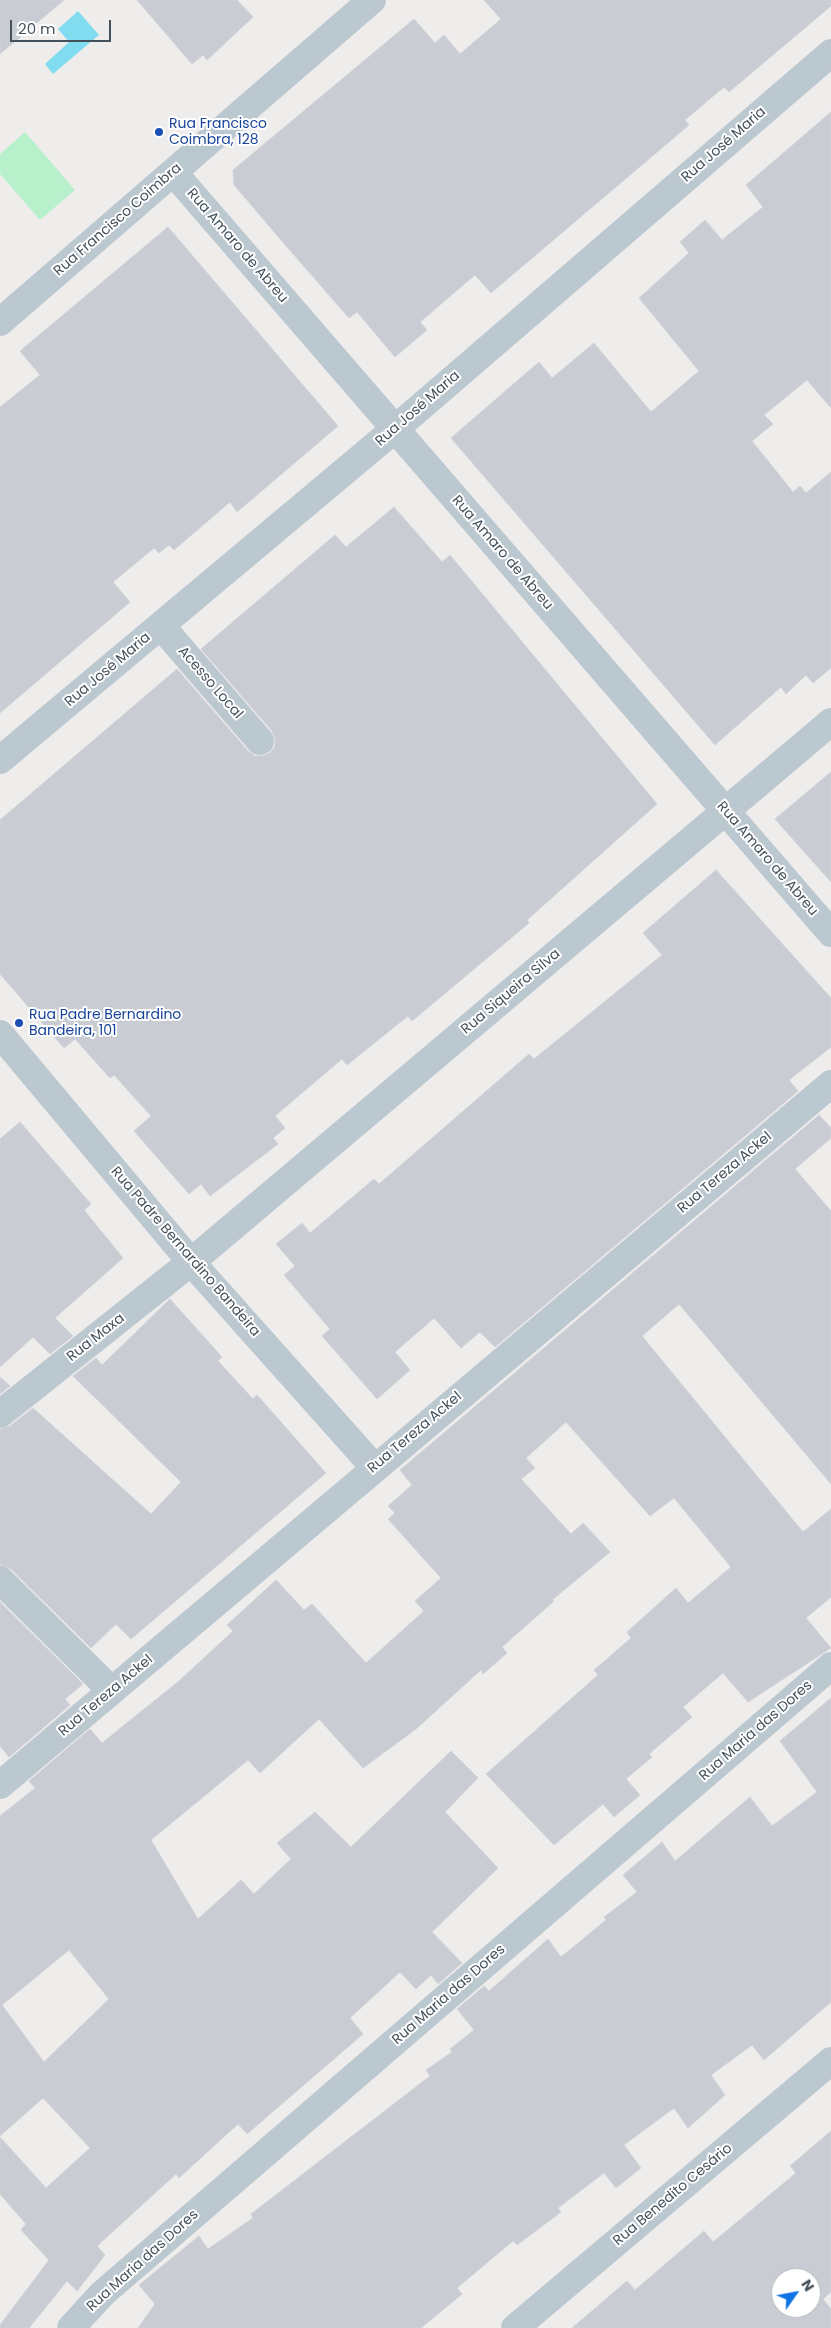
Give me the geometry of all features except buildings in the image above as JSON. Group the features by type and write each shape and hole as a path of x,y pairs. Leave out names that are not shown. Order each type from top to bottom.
{"street":[{"name":"Rua Francisco Coimbra","path":"0,322 372,0"},
{"name":"Rua José Maria","path":"0,760 395,429 831,52"},
{"name":"Rua Amaro de Abreu","path":"173,172 831,933"},
{"name":"Acesso Local","path":"161,626 260,741"},
{"name":"Rua Siqueira Silva","path":"191,1262 831,722"},
{"name":"Rua Padre Bernardino Bandeira","path":"0,1034 191,1262 374,1468"},
{"name":"Rua Tereza Ackel","path":"0,1785 831,1084"},
{"name":"Rua Maxa","path":"0,1414 191,1262"},
{"path":"0,1580 112,1691"},
{"name":"Rua Maria das Dores","path":"71,2328 102,2294 831,1666"},
{"name":"Rua Benedito Cesário","path":"515,2328 831,2061"}],"green space":[{"path":"25,132 75,190 40,220 0,174 0,154"}],"water":[{"path":"78,11 99,35 53,74 45,64 69,42 58,29"}],"place":[{"name":"Rua Francisco Coimbra, 128","path":"159,132"},
{"name":"Rua Padre Bernardino Bandeira, 101","path":"19,1023"}]}
